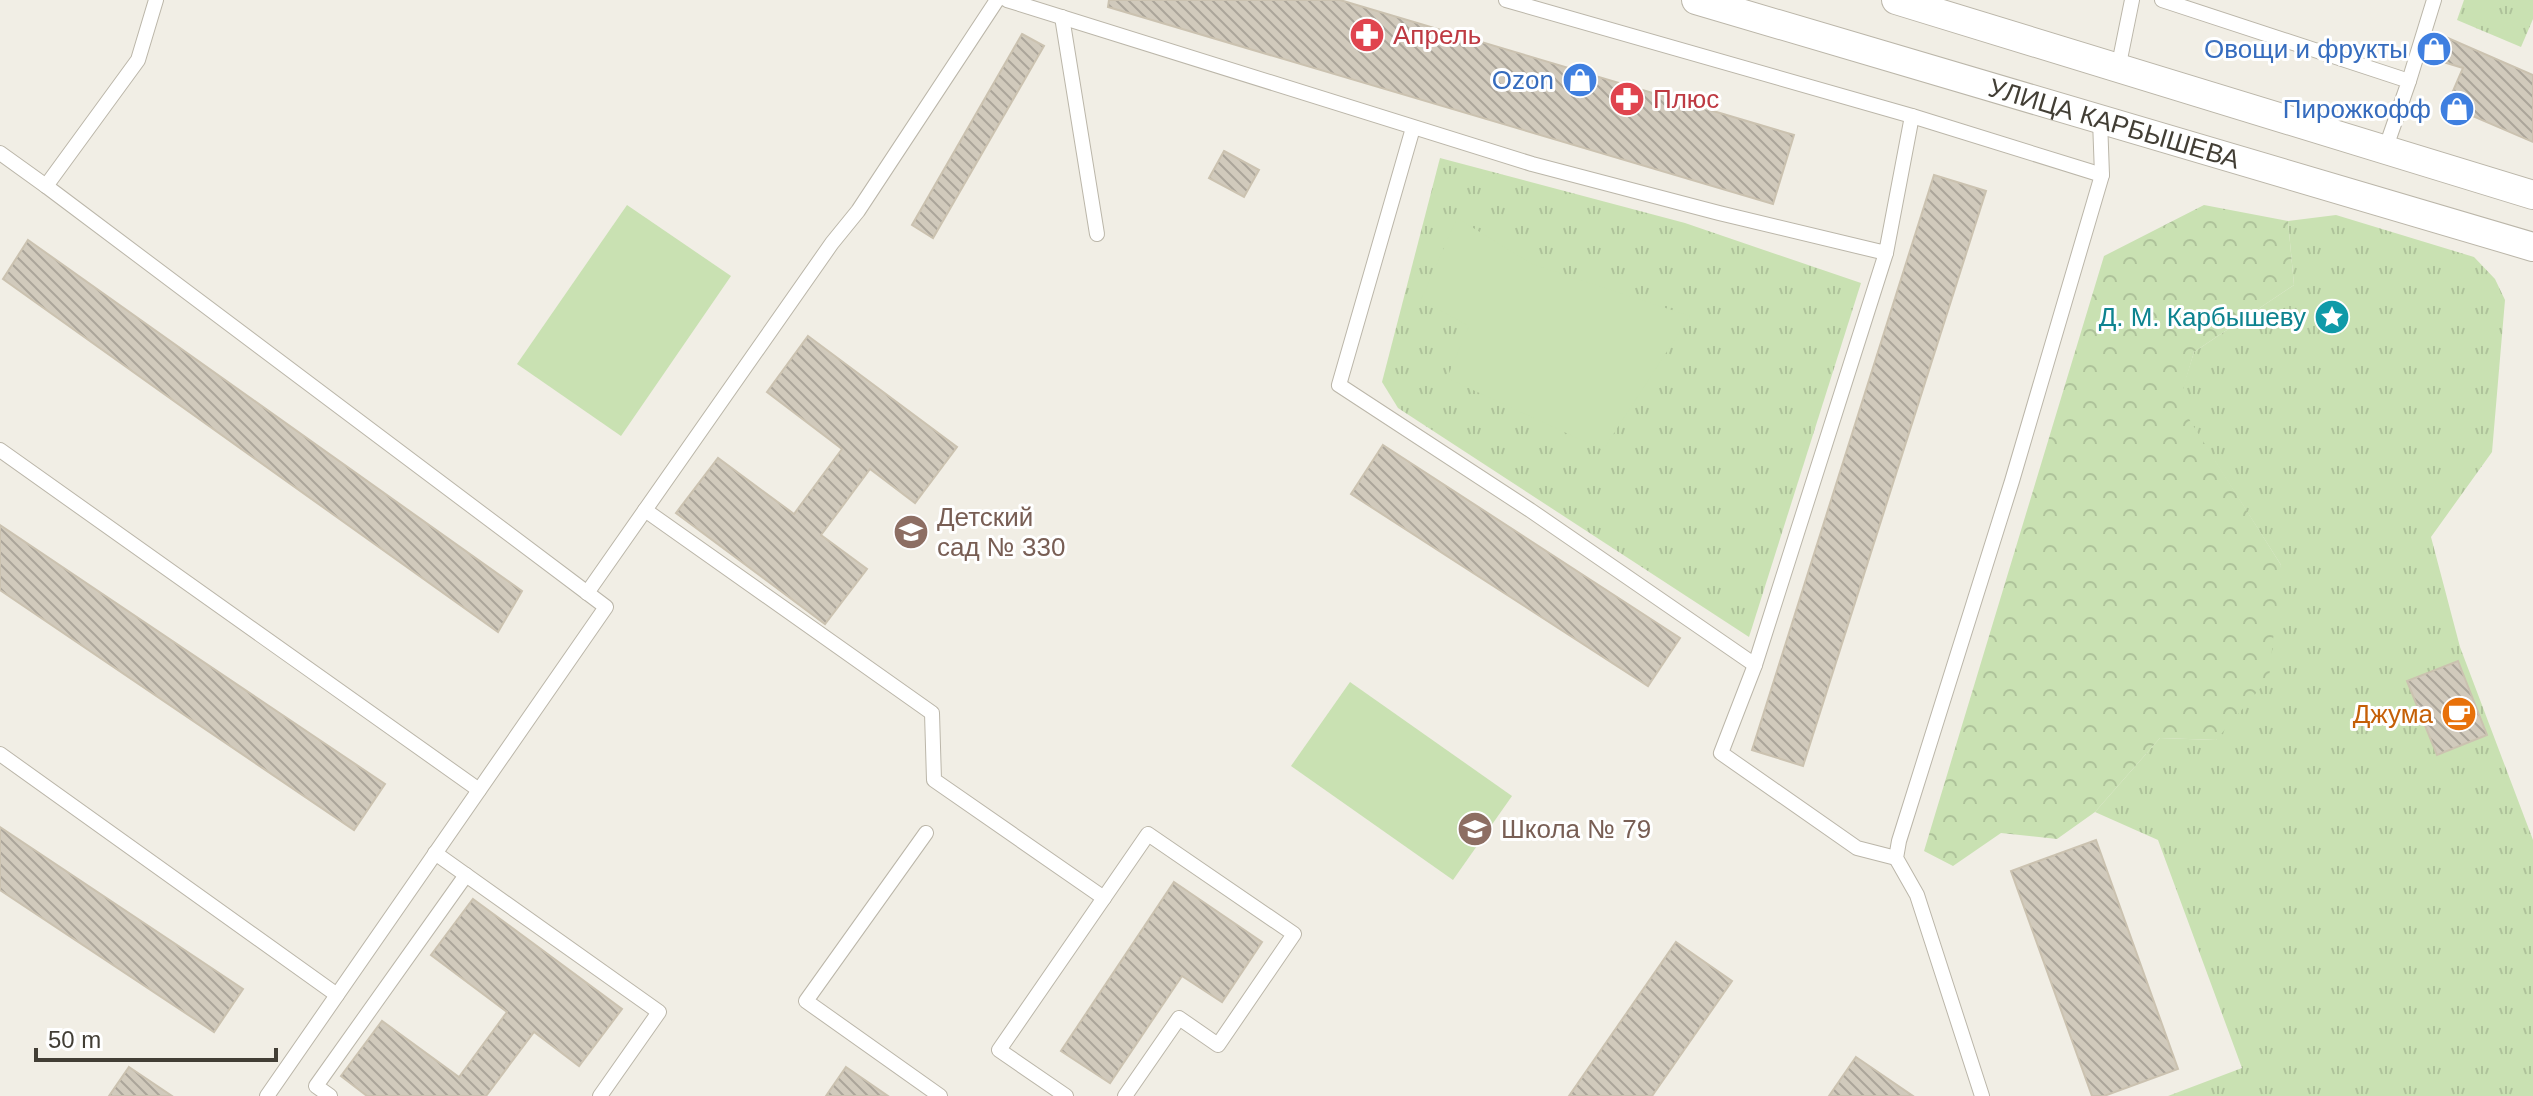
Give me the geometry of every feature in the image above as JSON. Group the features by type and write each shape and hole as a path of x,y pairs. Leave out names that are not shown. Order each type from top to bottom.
{"street":[{"name":"УЛИЦА КАРБЫШЕВА","path":"1696,0 2533,247"},
{"name":"УЛИЦА КАРБЫШЕВА","path":"1896,0 1958,9 2118,69 2533,195"}],"lane":[{"path":"46,186 138,60 156,0"},
{"path":"587,593 832,243 858,211 997,0"},
{"path":"1007,0 1027,3 1062,17 1413,128 1575,176 1886,253"},
{"path":"1506,0 1912,116 2102,175"},
{"path":"2118,69 2132,0"},
{"path":"2162,0 2409,81"},
{"path":"2385,150 2434,0"},
{"path":"1062,17 1097,234"},
{"path":"1896,858 1857,848 1721,753 1755,665 1886,253 1912,116"},
{"path":"1982,1096 1917,895 1896,858 2102,175 2100,120"},
{"path":"1413,128 1339,385 1530,510 1755,665"},
{"path":"0,153 606,607 267,1096"},
{"path":"0,450 479,790"},
{"path":"645,510 932,713 934,780 1104,898"},
{"path":"0,754 337,995"},
{"path":"926,833 806,1001 940,1096"},
{"path":"1066,1096 999,1050 1148,834 1294,934 1218,1045 1179,1018 1125,1096"},
{"path":"435,853 659,1012 600,1096"},
{"path":"330,1096 316,1086 466,875"}],"green space":[{"path":"2464,0 2533,0 2533,19 2521,47 2457,20"},
{"path":"1440,158 1685,223 1861,283 1749,637 1398,408 1382,382"},
{"path":"627,205 731,276 621,436 517,364"},
{"path":"2204,205 2288,221 2294,285 2194,352 2179,403 2281,565 2269,678 2216,740 2160,738 2095,812 2057,839 2001,833 1953,866 1924,851 2104,256"},
{"path":"2336,215 2474,257 2495,279 2505,300 2492,452 2431,537 2460,647 2533,840 2533,1096 2168,1096 2242,1068 2158,840 2095,812 2160,738 2216,740 2281,565 2178,403 2194,352 2294,285 2288,221"},
{"path":"1457,218 1532,264 1690,316 1603,450 1447,378 1469,326 1421,300"},
{"path":"1350,682 1512,796 1453,880 1291,766"}],"building":[{"path":"1109,0 1340,0 1794,135 1773,204 1108,7"},
{"path":"2434,32 2533,75 2533,142 2447,105 2463,68 2427,57"},
{"path":"1022,34 1044,46 933,238 912,225"},
{"path":"1224,151 1259,170 1244,197 1209,178"},
{"path":"1934,175 1986,191 1803,766 1752,750"},
{"path":"28,240 522,591 498,632 3,279"},
{"path":"808,336 957,447 915,503 870,469 821,535 867,569 825,624 676,513 718,458 794,514 842,449 767,392"},
{"path":"1383,445 1680,638 1648,686 1351,494"},
{"path":"0,525 385,784 354,830 0,590"},
{"path":"2458,661 2487,735 2437,755 2407,681"},
{"path":"0,827 243,989 214,1032 0,890"},
{"path":"2096,840 2178,1069 2104,1096 2092,1096 2011,871"},
{"path":"1174,882 1262,942 1222,1002 1182,976 1110,1083 1061,1051"},
{"path":"473,899 622,1009 579,1066 534,1032 486,1096 367,1096 341,1076 382,1021 459,1077 507,1012 431,955"},
{"path":"1676,942 1732,981 1652,1096 1569,1096"},
{"path":"1856,1057 1913,1096 1829,1096"},
{"path":"129,1067 172,1096 109,1096"},
{"path":"846,1067 888,1096 826,1096"}],"place":[{"name":"Апрель","path":"1367,35"},
{"name":"Овощи и фрукты","path":"2434,49"},
{"name":"Ozon","path":"1580,80"},
{"name":"Плюс","path":"1627,99"},
{"name":"Пирожкофф","path":"2457,109"},
{"name":"Д. М. Карбышеву","path":"2332,317"},
{"name":"Детский сад № 330","path":"911,532"},
{"name":"Джума","path":"2459,714"},
{"name":"Школа № 79","path":"1475,829"}]}
